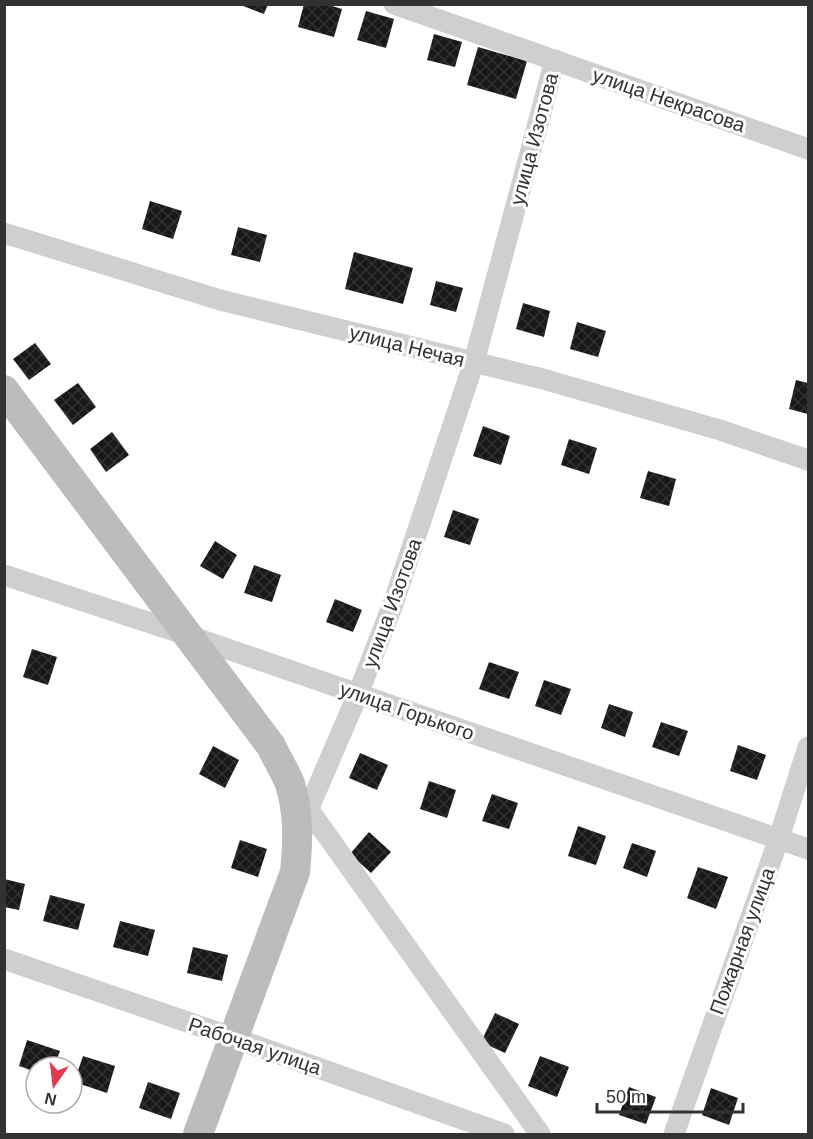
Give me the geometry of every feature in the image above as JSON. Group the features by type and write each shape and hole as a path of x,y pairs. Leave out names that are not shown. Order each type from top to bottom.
{"main road":[{"path":"4,390 271,747 290,783 297,817 298,845"},
{"name":"улица Изотова","path":"198,1134 295,872 298,845"}],"street":[{"name":"улица Некрасова","path":"394,4 808,148"},
{"name":"улица Изотова","path":"298,845 308,810 358,694 393,604 474,362 555,60"},
{"name":"улица Нечая","path":"4,234 220,300 543,379 709,427 808,460"},
{"name":"улица Горького","path":"4,574 808,849"},
{"name":"Пожарная улица","path":"674,1134 779,838 808,747"},
{"path":"290,783 540,1134"},
{"name":"Рабочая улица","path":"4,959 504,1134"}],"building":[{"path":"238,4 268,4 264,14"},
{"path":"304,4 325,4 342,9 334,37 298,27"},
{"path":"366,11 394,19 386,48 357,40"},
{"path":"434,34 462,42 455,67 427,60"},
{"path":"478,47 527,61 516,99 467,85"},
{"path":"150,201 182,211 173,239 142,229"},
{"path":"238,227 267,235 260,262 231,255"},
{"path":"354,252 413,268 403,304 345,289"},
{"path":"436,281 463,288 456,312 430,305"},
{"path":"523,303 550,311 544,337 516,329"},
{"path":"577,322 606,331 598,357 570,349"},
{"path":"35,343 51,364 29,380 13,359"},
{"path":"796,380 808,383 808,414 789,409"},
{"path":"78,383 96,407 73,425 54,400"},
{"path":"483,426 510,436 501,465 473,456"},
{"path":"112,432 129,455 106,472 90,449"},
{"path":"569,439 597,448 589,474 561,465"},
{"path":"648,471 676,479 669,506 640,498"},
{"path":"453,510 479,519 470,545 444,537"},
{"path":"215,541 237,555 223,579 200,566"},
{"path":"254,565 281,575 272,602 244,593"},
{"path":"335,599 362,610 353,632 326,622"},
{"path":"32,649 57,657 48,685 23,677"},
{"path":"489,662 519,672 509,699 479,689"},
{"path":"544,680 571,689 561,715 535,706"},
{"path":"609,704 633,712 625,737 601,728"},
{"path":"661,722 688,731 679,756 652,747"},
{"path":"738,745 766,755 757,780 730,771"},
{"path":"213,746 239,760 225,788 199,774"},
{"path":"360,753 388,765 377,790 349,778"},
{"path":"429,781 456,790 447,818 420,809"},
{"path":"492,794 518,803 509,829 482,821"},
{"path":"578,826 606,836 596,865 568,856"},
{"path":"369,832 391,852 371,873 350,854"},
{"path":"240,840 267,849 258,877 231,868"},
{"path":"632,843 656,851 647,877 623,868"},
{"path":"698,867 728,877 716,909 687,898"},
{"path":"4,879 25,884 19,910 4,907"},
{"path":"50,895 85,904 78,930 43,921"},
{"path":"120,921 155,930 148,956 113,947"},
{"path":"193,947 228,955 222,981 187,973"},
{"path":"495,1013 519,1024 505,1053 481,1042"},
{"path":"27,1040 60,1051 58,1055 24,1055 24,1068 19,1066"},
{"path":"84,1056 115,1066 107,1093 84,1085"},
{"path":"540,1056 569,1067 557,1097 528,1086"},
{"path":"148,1082 180,1093 171,1119 139,1108"},
{"path":"629,1087 656,1097 646,1124 619,1115"},
{"path":"711,1088 738,1098 729,1125 702,1115"}]}
